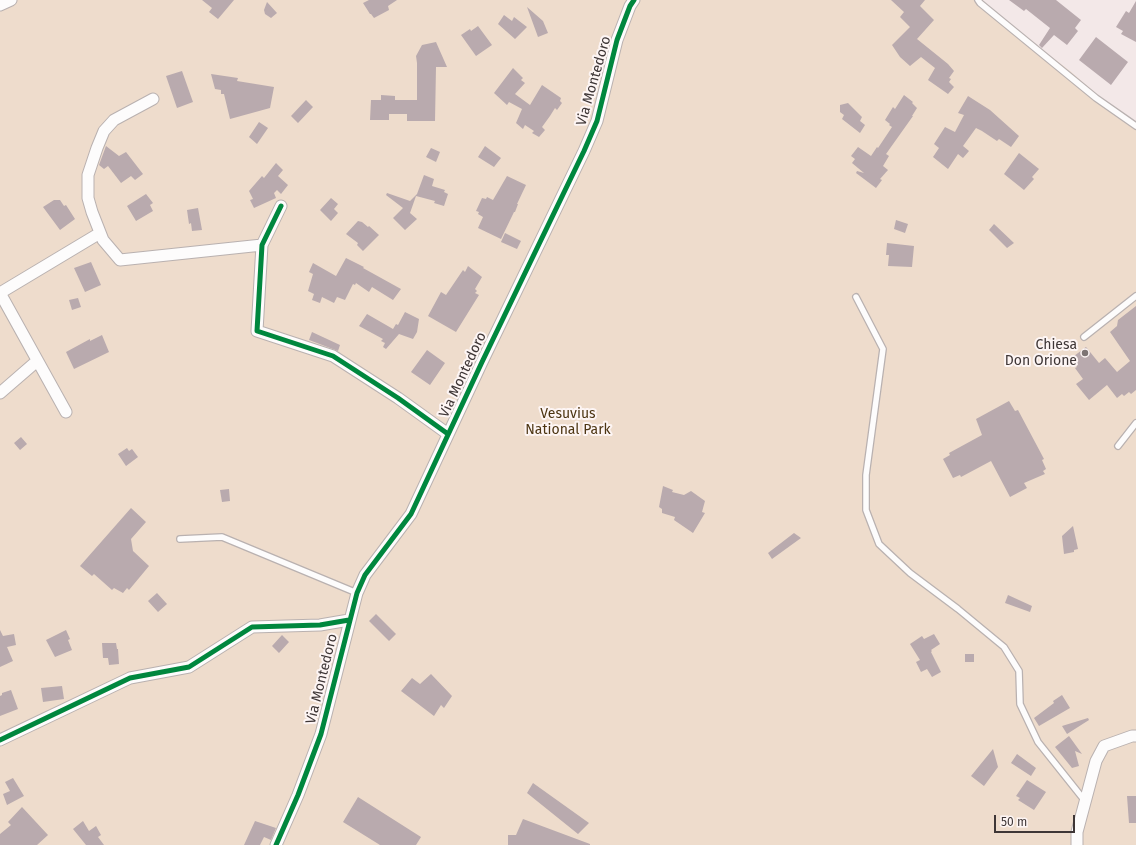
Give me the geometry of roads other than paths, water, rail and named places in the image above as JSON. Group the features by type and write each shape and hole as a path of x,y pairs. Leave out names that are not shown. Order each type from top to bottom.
{"street":[{"path":"0,5 11,0"},
{"name":"Via Montedoro","path":"276,845 298,795 321,734 357,593 365,575 411,514 584,150 597,121 618,40 630,6 634,0"},
{"path":"153,100 114,120 104,131 97,148 88,175 87,186 88,198 103,240 120,260 262,245"},
{"path":"281,206 262,245 257,331 333,356 398,398 448,434"},
{"path":"66,412 0,293 100,233"},
{"path":"0,393 38,361"},
{"path":"0,740 130,678 189,667 252,627 320,625 349,620"},
{"path":"1077,845 1077,832 1096,761 1104,746 1136,736"}],"lane":[{"path":"978,0 1096,98 1136,126"},
{"path":"1084,338 1136,296"},
{"path":"856,297 883,349 866,475 866,510 879,544 910,573 958,609 1004,647 1020,671 1020,704 1038,742 1085,802"},
{"path":"1118,446 1136,423"},
{"path":"180,539 222,537 357,593"}],"place":[{"name":"Chiesa Don Orione","path":"1085,353"}],"park label":[{"name":"Vesuvius National Park","path":"568,422"}]}
